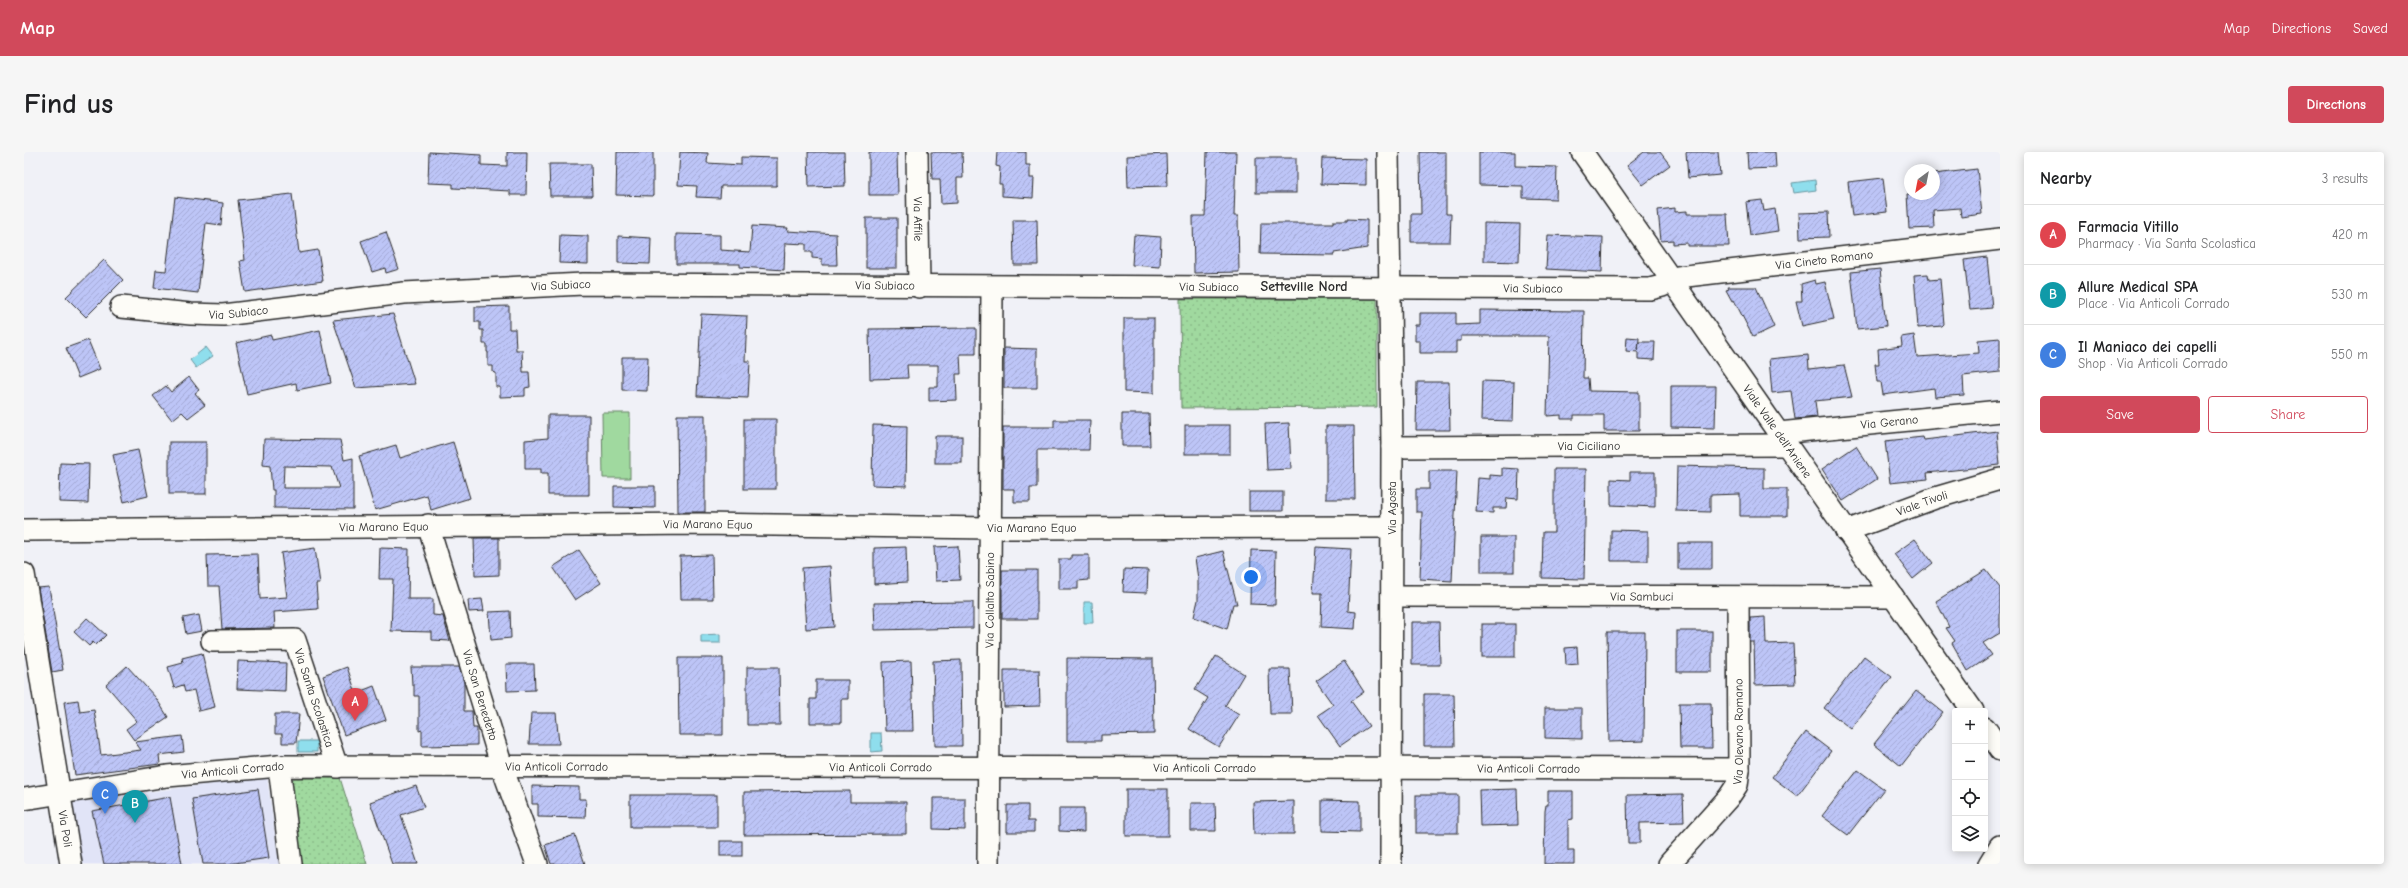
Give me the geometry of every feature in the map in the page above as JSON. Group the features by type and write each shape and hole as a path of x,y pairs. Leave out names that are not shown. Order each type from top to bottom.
{"street":[{"name":"Via Affile","path":"917,152 919,287"},
{"name":"Via Agosta","path":"1388,152 1392,448 1391,864"},
{"name":"Viale Valle dell'Aniene","path":"1582,152 1670,280 1971,708"},
{"name":"Via Cineto Romano","path":"1650,288 1662,286 1670,280 1685,276 2000,239"},
{"name":"Via Subiaco","path":"121,307 191,314 223,315 404,293 583,284 919,287 1650,288"},
{"name":"Via Collalto Sabino","path":"988,864 992,287"},
{"name":"Via Gerano","path":"1782,439 2000,411"},
{"name":"Via Ciciliano","path":"1392,448 1782,439"},
{"name":"Viale Tivoli","path":"1846,531 1936,498 2000,478"},
{"name":"Via Marano Equo","path":"24,530 700,524 990,528 1392,527"},
{"name":"Via San Benedetto","path":"428,526 502,767 537,864"},
{"name":"Via Poli","path":"24,574 58,793 71,864"},
{"name":"Via Sambuci","path":"1392,596 1738,598 1893,597"},
{"name":"Via Olevano Romano","path":"1669,864 1729,797 1737,785 1739,769 1738,598"},
{"name":"Via Santa Scolastica","path":"212,641 295,640 336,766"},
{"path":"1988,732 2000,750"},
{"name":"Via Anticoli Corrado","path":"24,799 175,775 278,766 989,768 1392,767 1739,769"},
{"path":"278,766 291,864"},
{"path":"1989,864 2000,846"}],"shaded area":[{"path":"267,777 279,864 78,864 71,802"}],"green space":[{"path":"1180,299 1377,299 1377,407 1181,408"},
{"path":"602,413 630,413 630,478 603,478"},
{"path":"295,778 340,778 367,864 300,864 288,782"}],"water":[{"path":"1815,180 1816,190 1794,193 1792,183"},
{"path":"206,347 213,356 196,368 190,360"},
{"path":"1084,602 1092,602 1093,623 1084,623"},
{"path":"720,634 720,643 701,643 701,635"},
{"path":"871,733 881,733 882,751 871,752"},
{"path":"298,741 317,741 317,752 298,752"}],"building":[{"path":"429,152 481,155 481,165 507,166 507,152 527,152 526,195 510,195 510,191 453,188 453,184 428,183"},
{"path":"617,152 653,152 653,196 616,195"},
{"path":"680,152 708,153 707,163 741,165 741,157 777,158 777,186 721,186 720,198 696,197 697,186 678,185"},
{"path":"808,152 844,152 845,186 809,187"},
{"path":"869,152 897,152 898,195 869,195"},
{"path":"931,152 962,152 963,178 957,178 957,203 941,204 940,179 932,179"},
{"path":"997,152 1026,152 1026,165 1030,165 1030,178 1034,178 1033,198 1002,196 1002,184 999,184 1000,167 996,166"},
{"path":"1207,152 1236,152 1234,216 1238,216 1239,272 1194,273 1193,216 1205,216"},
{"path":"1420,152 1446,152 1446,214 1451,214 1450,242 1411,242 1411,214 1421,214"},
{"path":"1479,152 1515,152 1515,166 1557,167 1556,199 1523,198 1523,186 1479,185"},
{"path":"1644,152 1660,152 1670,165 1643,185 1627,165"},
{"path":"1686,152 1718,152 1720,175 1688,178"},
{"path":"1747,152 1775,152 1776,168 1748,169"},
{"path":"1166,154 1167,186 1128,187 1127,156"},
{"path":"1256,158 1296,158 1296,193 1256,193"},
{"path":"1322,158 1366,159 1366,185 1321,184"},
{"path":"549,164 591,164 592,196 550,196"},
{"path":"1977,169 1982,214 1961,217 1960,208 1933,210 1934,228 1909,229 1907,200 1940,200 1940,173"},
{"path":"1883,178 1887,212 1852,216 1848,182"},
{"path":"292,194 299,253 318,250 323,281 245,292 240,261 245,260 238,200"},
{"path":"175,197 223,203 221,225 206,223 198,293 154,288 156,270 166,271"},
{"path":"1762,200 1764,211 1775,209 1778,231 1750,235 1746,202"},
{"path":"1675,208 1675,212 1687,211 1687,214 1727,214 1729,246 1687,246 1687,243 1673,244 1673,240 1661,241 1658,210"},
{"path":"1828,212 1829,237 1800,238 1799,213"},
{"path":"866,218 897,218 897,268 866,268"},
{"path":"1347,219 1367,220 1367,248 1334,253 1334,255 1260,254 1261,223 1333,223 1333,221 1347,221"},
{"path":"1013,220 1037,220 1038,265 1014,265"},
{"path":"1484,223 1520,224 1519,262 1484,261"},
{"path":"752,226 788,228 787,231 836,234 837,265 822,265 822,259 812,258 812,252 806,252 806,244 785,243 784,270 740,267 740,264 676,264 676,234 720,235 720,250 750,252"},
{"path":"386,232 399,269 386,273 385,268 372,272 361,241"},
{"path":"560,235 588,236 588,264 559,263"},
{"path":"1134,235 1161,237 1160,267 1132,265"},
{"path":"1548,235 1603,237 1602,272 1546,269"},
{"path":"618,236 651,238 650,264 618,263"},
{"path":"1987,257 1992,308 1970,310 1964,260"},
{"path":"104,260 123,280 86,317 66,297"},
{"path":"1880,269 1886,326 1857,329 1851,272"},
{"path":"1928,274 1929,280 1940,279 1944,324 1942,326 1918,328 1914,275"},
{"path":"1815,280 1816,284 1825,282 1834,319 1802,326 1796,301 1802,301 1801,284"},
{"path":"1728,287 1756,287 1774,327 1753,337 1734,300 1732,301 1726,290 1729,289"},
{"path":"509,306 509,329 515,329 516,350 522,350 523,372 529,372 530,387 525,388 525,396 500,397 500,387 496,387 496,373 493,372 493,366 488,366 487,344 483,344 483,330 480,330 480,322 475,322 475,307"},
{"path":"1480,310 1584,311 1583,378 1588,378 1589,391 1639,392 1639,431 1604,431 1604,415 1574,415 1574,419 1561,419 1561,415 1547,416 1549,336 1461,336 1461,341 1456,341 1456,353 1420,353 1420,341 1415,341 1415,325 1420,325 1420,313 1456,313 1456,325 1480,324"},
{"path":"393,314 415,384 356,388 333,320"},
{"path":"701,314 747,316 745,361 750,361 748,398 697,396"},
{"path":"1124,318 1154,318 1154,393 1124,392"},
{"path":"976,328 976,354 960,354 961,374 956,374 957,400 929,401 929,387 938,387 938,365 907,365 908,378 870,379 869,329"},
{"path":"320,330 331,383 297,390 296,383 247,394 236,343 271,335 272,340"},
{"path":"1914,335 1917,357 1979,353 1978,340 2000,338 2000,372 1963,376 1964,395 1935,397 1934,388 1883,395 1881,382 1877,382 1875,364 1879,364 1878,349 1902,346 1901,337"},
{"path":"1627,337 1639,338 1638,351 1639,342 1655,342 1654,360 1638,359 1638,352 1626,351"},
{"path":"88,340 100,369 78,378 66,348"},
{"path":"1004,348 1037,349 1037,388 1004,388"},
{"path":"1808,355 1809,369 1844,365 1852,397 1815,401 1817,417 1795,419 1791,391 1772,393 1769,359"},
{"path":"622,357 648,357 647,391 622,390"},
{"path":"189,377 199,390 195,393 205,405 188,418 182,412 172,420 153,396 166,386 171,392"},
{"path":"1482,381 1514,382 1513,421 1481,420"},
{"path":"1417,382 1449,382 1450,430 1416,430"},
{"path":"1671,386 1716,386 1715,428 1671,427"},
{"path":"1122,414 1149,414 1150,446 1122,446"},
{"path":"548,415 589,415 589,495 548,495 548,473 541,473 541,469 525,469 525,440 548,438"},
{"path":"677,415 705,415 705,512 678,512"},
{"path":"744,419 776,419 776,489 744,489"},
{"path":"1054,420 1090,420 1089,450 1037,450 1037,488 1030,488 1030,502 1014,502 1014,489 1003,489 1003,427 1054,427"},
{"path":"1289,423 1291,469 1267,470 1265,424"},
{"path":"873,425 907,426 906,486 872,485"},
{"path":"1185,425 1230,425 1230,454 1185,454"},
{"path":"1326,426 1354,426 1355,499 1326,499"},
{"path":"1997,431 2000,465 1927,473 1928,479 1890,483 1885,441 1923,437 1924,440"},
{"path":"935,436 962,436 962,463 935,463"},
{"path":"264,439 340,440 344,460 353,458 353,509 274,508 274,490 272,490 270,466 263,465","holes":["284,466 332,467 339,488 283,488"]},
{"path":"169,442 206,442 206,494 169,494"},
{"path":"453,442 470,498 431,510 427,495 375,510 359,456 396,445 400,458"},
{"path":"1856,446 1877,479 1843,501 1822,469"},
{"path":"138,450 148,496 124,502 113,455"},
{"path":"60,463 89,464 88,503 59,502"},
{"path":"1677,466 1764,468 1764,489 1787,489 1787,516 1740,516 1740,494 1710,495 1710,512 1676,511"},
{"path":"1502,468 1519,469 1518,499 1507,498 1506,508 1493,508 1493,513 1476,512 1478,478 1490,479 1490,475 1502,476"},
{"path":"1554,469 1586,469 1584,579 1542,578 1543,532 1554,532"},
{"path":"1429,471 1457,471 1452,581 1420,579 1422,512 1416,512 1416,489 1429,489"},
{"path":"1630,472 1655,472 1655,507 1611,505 1611,479 1630,480"},
{"path":"614,486 655,486 655,508 614,507"},
{"path":"1249,492 1283,492 1283,511 1249,511"},
{"path":"1611,530 1648,531 1648,561 1611,561"},
{"path":"1481,537 1514,537 1514,572 1481,572"},
{"path":"474,538 499,538 499,575 475,576"},
{"path":"1915,539 1933,563 1913,579 1894,554"},
{"path":"1678,543 1712,543 1712,569 1678,569"},
{"path":"958,546 960,580 936,581 934,547"},
{"path":"906,547 907,582 874,584 874,548"},
{"path":"1316,547 1351,549 1348,611 1356,612 1355,629 1321,627 1322,593 1313,593"},
{"path":"315,548 320,584 316,584 318,609 274,612 275,628 222,629 219,586 208,586 207,555 258,554 260,599 287,597 281,553"},
{"path":"380,548 409,549 408,599 433,599 433,615 443,616 450,641 432,640 432,632 391,631 393,579 379,579"},
{"path":"579,550 601,583 575,600 553,567"},
{"path":"1251,550 1276,551 1275,605 1250,604"},
{"path":"1223,551 1237,604 1233,604 1227,629 1194,617 1198,600 1198,579 1195,558"},
{"path":"712,555 713,599 681,599 680,556"},
{"path":"1071,555 1089,555 1089,580 1078,581 1078,589 1059,589 1059,559 1071,559"},
{"path":"830,566 834,627 806,629 802,568"},
{"path":"1124,569 1148,570 1147,593 1123,592"},
{"path":"1002,570 1037,570 1037,619 1002,619"},
{"path":"1986,570 2000,588 2000,633 1983,643 1992,655 1968,671 1952,643 1955,641 1946,628 1949,627 1936,601"},
{"path":"49,587 63,670 52,672 38,588"},
{"path":"482,599 484,611 469,612 468,600"},
{"path":"973,602 973,628 875,630 874,603"},
{"path":"510,611 511,638 491,640 489,612"},
{"path":"199,615 202,631 186,634 183,618"},
{"path":"1765,617 1766,644 1793,643 1795,684 1755,685 1754,642 1750,642 1750,618"},
{"path":"87,618 106,635 96,645 93,642 89,646 74,632"},
{"path":"1412,622 1439,622 1440,665 1412,665"},
{"path":"1482,624 1515,624 1515,657 1482,657"},
{"path":"1677,631 1712,631 1712,672 1677,672"},
{"path":"1607,632 1645,632 1644,741 1609,742"},
{"path":"1577,647 1578,664 1566,665 1565,648"},
{"path":"202,653 215,707 199,711 194,690 185,692 183,685 174,688 168,667 183,663 182,658"},
{"path":"1216,656 1244,674 1225,706 1239,715 1219,747 1189,729 1208,698 1195,690"},
{"path":"1864,656 1892,677 1851,729 1824,708"},
{"path":"678,658 723,658 723,735 679,735"},
{"path":"1067,658 1153,659 1154,734 1101,735 1101,741 1067,741"},
{"path":"961,660 962,746 935,746 933,661"},
{"path":"238,661 286,663 285,691 237,689"},
{"path":"911,661 913,731 885,731 883,662"},
{"path":"1344,661 1364,692 1351,701 1369,726 1340,746 1318,715 1333,705 1316,681"},
{"path":"506,664 534,664 535,690 507,691"},
{"path":"127,666 156,698 168,717 134,740 126,729 137,721 106,685"},
{"path":"347,667 356,693 374,686 386,720 344,735 323,676"},
{"path":"411,667 459,667 464,682 464,711 472,711 473,728 477,728 477,745 422,746 422,730 419,731 419,696 414,696"},
{"path":"747,667 779,667 780,725 747,725"},
{"path":"1269,669 1290,669 1292,714 1270,714"},
{"path":"1004,670 1039,670 1040,706 1004,707"},
{"path":"816,680 848,680 848,699 841,699 841,723 810,723 810,699 816,699"},
{"path":"1916,691 1943,712 1901,766 1874,744"},
{"path":"1424,694 1454,694 1455,746 1424,746"},
{"path":"78,700 80,712 94,710 101,755 141,750 135,742 182,736 184,752 159,755 160,764 75,775 64,702"},
{"path":"1679,703 1711,703 1712,748 1680,748"},
{"path":"1545,708 1582,708 1582,739 1545,738"},
{"path":"531,713 556,713 559,744 529,744"},
{"path":"275,714 299,714 296,743 282,743 282,734 275,734"},
{"path":"1806,732 1831,751 1797,796 1772,777"},
{"path":"1858,770 1884,789 1848,835 1822,816"},
{"path":"416,786 424,807 401,815 418,864 392,864 370,802"},
{"path":"532,786 579,787 579,799 586,799 585,818 538,817 538,804 532,804"},
{"path":"258,789 269,858 228,864 203,864 192,799"},
{"path":"1126,789 1168,789 1168,836 1126,836"},
{"path":"1517,789 1518,825 1480,826 1479,790"},
{"path":"850,791 850,802 906,802 906,834 744,835 744,792"},
{"path":"1548,791 1573,791 1573,819 1568,820 1568,851 1574,851 1574,864 1544,864 1545,811 1546,805 1548,805"},
{"path":"1683,794 1684,822 1640,823 1640,843 1628,843 1627,795"},
{"path":"630,795 717,795 717,827 630,827"},
{"path":"1416,795 1458,795 1458,833 1416,833"},
{"path":"170,797 182,864 104,864 92,811"},
{"path":"933,798 965,798 965,830 933,829"},
{"path":"1322,800 1360,801 1360,832 1322,831"},
{"path":"1294,801 1294,834 1254,834 1253,802"},
{"path":"1191,803 1215,803 1216,831 1191,831"},
{"path":"1007,805 1028,805 1028,821 1034,821 1034,832 1007,832"},
{"path":"1059,808 1084,808 1084,832 1059,831"},
{"path":"575,835 585,864 551,864 545,845"},
{"path":"720,841 742,841 742,856 720,856"}],"place":[{"name":"Farmacia Vitillo","path":"355,721"},
{"name":"Il Maniaco dei capelli","path":"105,814"},
{"name":"Allure Medical SPA","path":"135,823"}],"district":[{"name":"Setteville Nord","path":"1304,286"}]}
